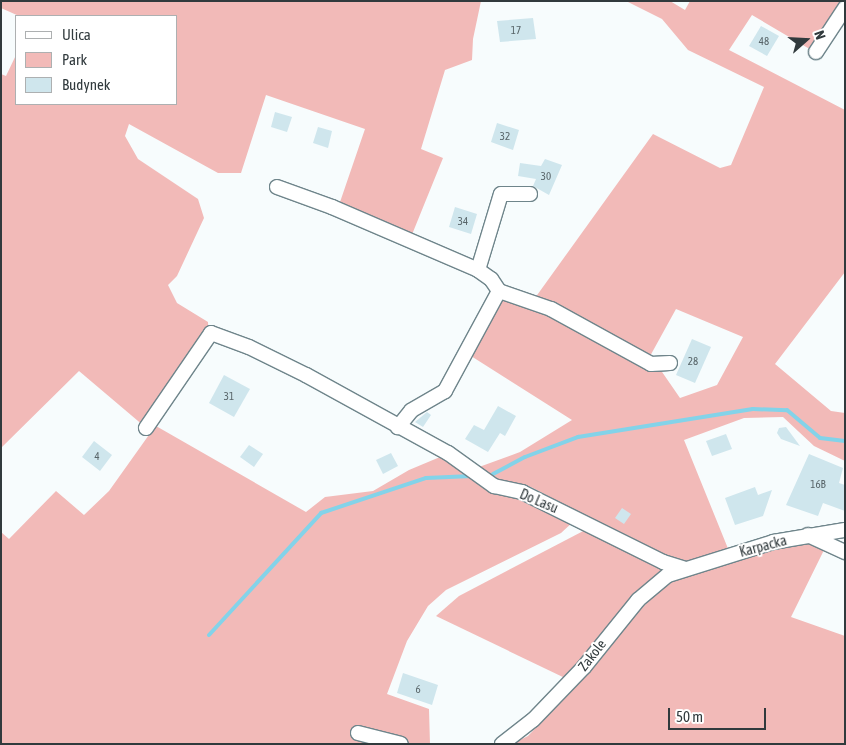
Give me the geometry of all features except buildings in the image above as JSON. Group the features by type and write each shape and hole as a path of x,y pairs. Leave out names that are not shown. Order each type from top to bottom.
{"street":[{"path":"816,52 845,8"},
{"path":"276,187 332,207 478,270 491,279 499,291 551,309 651,364 670,363"},
{"path":"478,270 502,194 530,194"},
{"path":"398,427 411,411 445,391 499,291"},
{"name":"Do Lasu","path":"146,428 211,333 249,347 306,375 398,427 448,452 494,486 522,492 663,562 684,568"},
{"name":"Karpacka","path":"684,568 807,535 845,530"},
{"path":"807,535 845,552"},
{"name":"Zakole","path":"502,744 521,731 584,667 638,600 668,575 684,568"},
{"path":"358,733 401,744"}],"green space":[{"path":"1,1 481,1 473,39 472,60 445,70 421,149 443,158 411,237 339,205 365,129 266,95 241,173 218,173 129,124 125,136 138,159 198,199 204,218 177,276 168,285 177,303 208,322 209,344 156,426 306,512 325,497 373,491 409,470 440,457 508,494 573,522 561,533 446,590 428,606 407,641 387,694 429,709 430,744 1,744 1,532 9,539 56,491 84,515 109,491 151,432 79,371 1,448 1,74 6,76 15,57 15,105 178,105 178,15 17,15 1,8"},
{"path":"626,1 670,1 685,10 690,1 845,1 813,51 752,15 729,50 845,110 845,272 775,364 831,411 845,413 845,461 814,446 783,417 744,418 684,440 729,551 682,562 659,554 531,487 497,482 479,467 520,452 572,420 471,356 497,302 505,300 548,315 660,369 680,398 717,385 743,337 676,309 649,358 535,298 653,134 720,168 731,165 764,87 688,50 662,19"},
{"path":"589,528 662,567 662,574 567,679 436,616 459,596"},
{"path":"804,542 824,550 791,617 845,636 845,744 512,744 528,736 586,675 616,633 657,593 682,575"}],"waterway":[{"path":"493,474 525,457 578,437 753,409 787,410 820,438 845,441"},
{"path":"209,635 321,513 426,478 472,476"}]}
